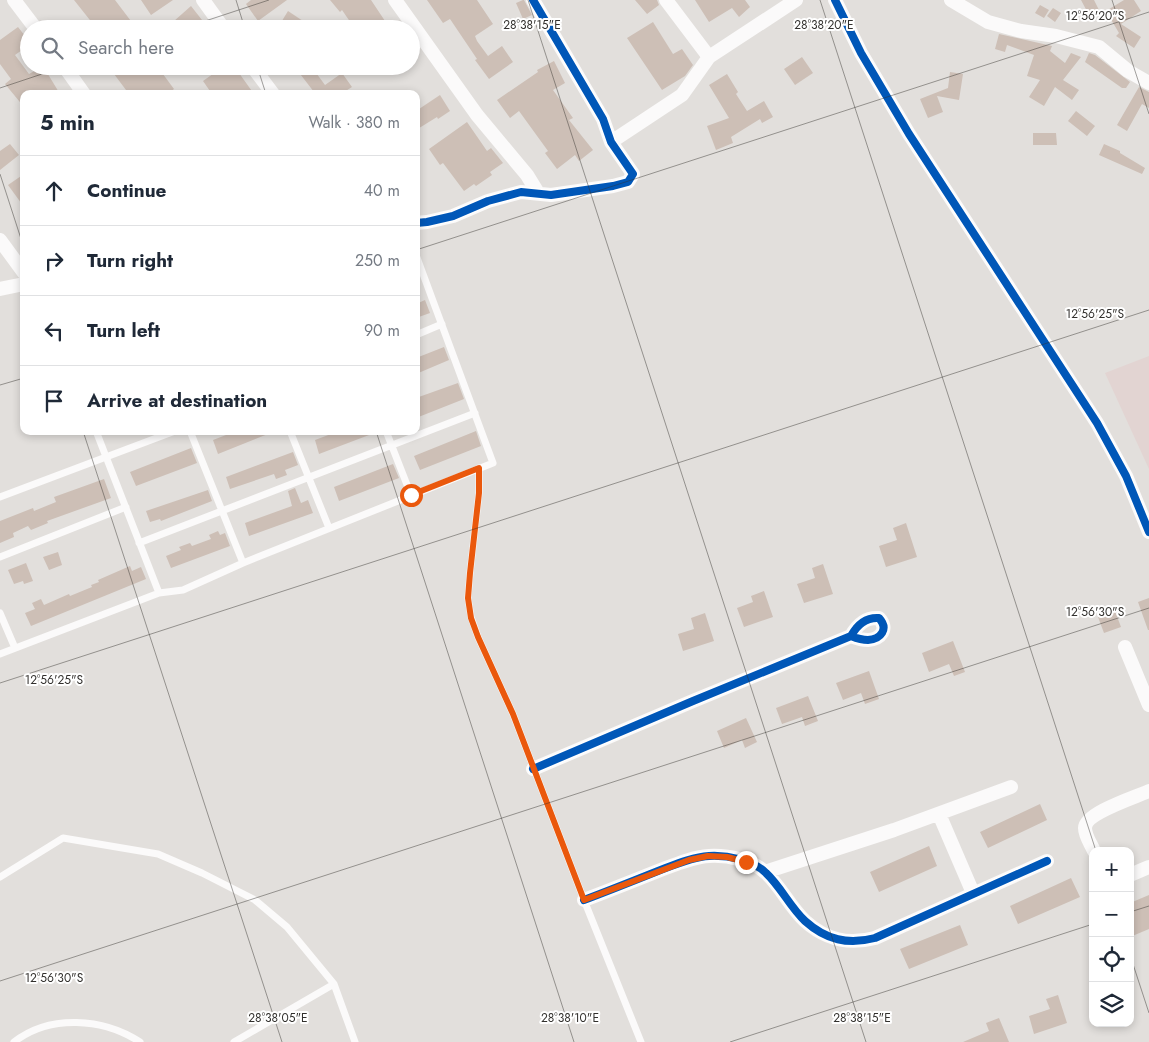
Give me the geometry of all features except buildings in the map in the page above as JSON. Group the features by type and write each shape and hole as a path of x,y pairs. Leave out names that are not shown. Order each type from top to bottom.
{"street":[{"path":"14,0 29,20"},
{"path":"203,0 217,20"},
{"path":"395,0 409,20"},
{"path":"420,223 452,216 488,201 521,192 551,195 613,186 628,182 633,174 612,142 603,119 533,0"},
{"path":"666,0 709,57"},
{"path":"612,142 682,95 709,57 796,0"},
{"path":"835,0 861,54 909,134 1097,423 1126,476 1149,532"},
{"path":"951,0 988,22 1021,32 1056,36 1099,47 1128,71 1149,83"},
{"path":"420,35 477,114 527,174 538,193"},
{"path":"70,75 81,90"},
{"path":"259,75 270,90"},
{"path":"0,240 20,268"},
{"path":"0,289 20,285"},
{"path":"533,769 693,700 851,636"},
{"path":"1125,647 1149,705"},
{"path":"765,872 939,814 1011,787"},
{"path":"1092,847 1085,828 1091,818 1149,791"},
{"path":"939,814 974,893"},
{"path":"584,900 689,860 708,856 727,857 746,862 765,872 804,920 818,931 845,942 859,942 875,938 1047,861"},
{"path":"1134,873 1149,867"}],"lane":[{"path":"0,654 159,593 184,590 243,563 493,463 420,266"},
{"path":"420,333 442,324"},
{"path":"420,434 475,413"},
{"path":"97,435 159,593"},
{"path":"0,497 164,435"},
{"path":"192,435 243,563"},
{"path":"292,435 329,528"},
{"path":"388,435 411,495"},
{"path":"139,543 418,435"},
{"path":"479,468 479,493 468,598 471,618 484,652 513,714 641,1042"},
{"path":"0,557 126,507"},
{"path":"0,613 15,648"},
{"path":"0,877 63,838 158,854 202,873 255,900 287,927 334,984 355,1042"},
{"path":"234,1042 334,984"},
{"path":"14,1042 41,1028 66,1022 91,1023 116,1029 140,1042"}],"shaded area":[{"path":"1149,356 1149,469 1105,373"}],"cycle path":[{"path":"420,223 453,216 488,201 521,192 551,195 613,186 628,182 633,174 611,142 603,119 533,0"},
{"path":"835,0 861,53 909,134 1097,423 1126,476 1149,532"},
{"path":"533,769 851,636 866,640 877,638 883,630 882,622 879,618 866,620 856,628 851,636"},
{"path":"584,900 670,866 703,857 724,856 761,868 805,921 821,933 829,937 856,941 875,938 1047,861"}],"route":[{"path":"411,495 479,468 479,493 468,598 471,618 513,714 584,900 689,860 708,856 727,857 746,862"}]}
